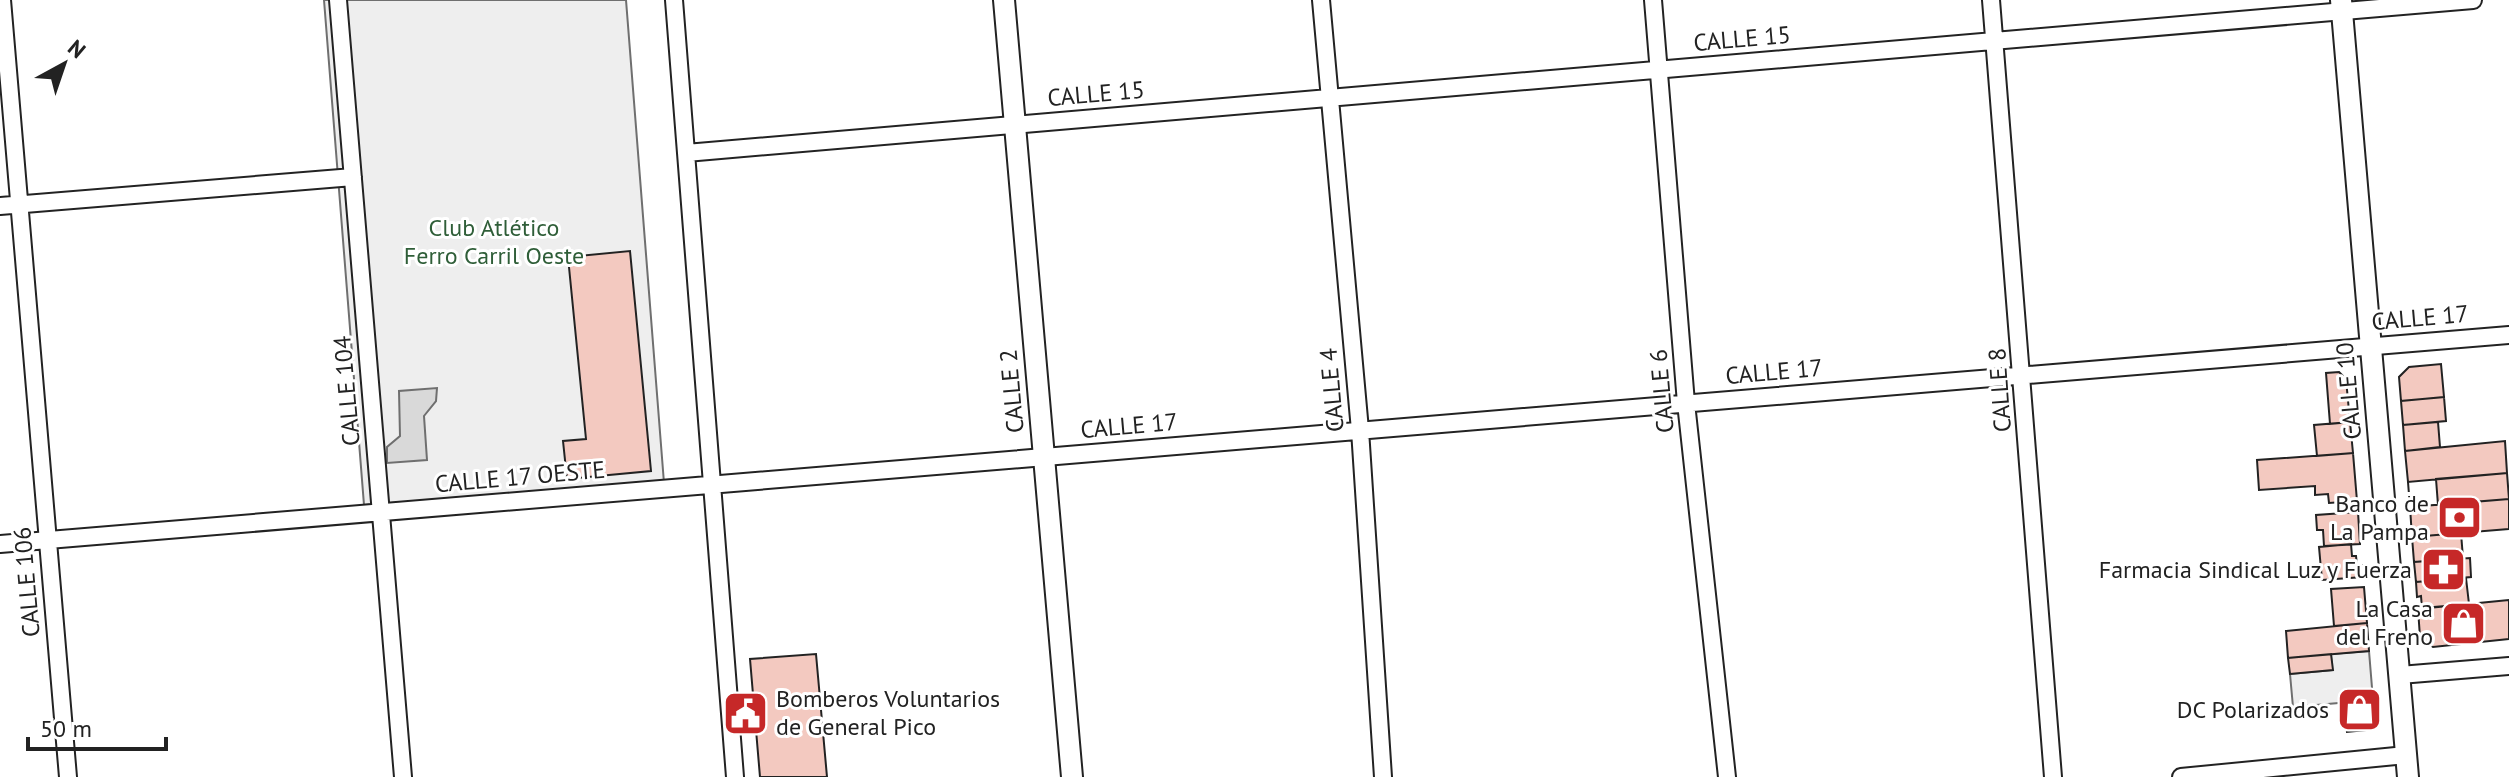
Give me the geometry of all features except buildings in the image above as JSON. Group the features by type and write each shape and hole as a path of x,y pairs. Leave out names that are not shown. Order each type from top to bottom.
{"street":[{"name":"CALLE 106","path":"2,0 68,777"},
{"name":"CALLE 104","path":"338,0 403,777"},
{"path":"674,0 735,777"},
{"name":"CALLE 2","path":"1004,0 1072,777"},
{"name":"CALLE 4","path":"1321,0 1360,430 1383,777"},
{"name":"CALLE 6","path":"1653,0 1686,403 1727,777"},
{"name":"CALLE 8","path":"1991,0 2053,777"},
{"name":"CALLE 15","path":"686,153 1996,41 2341,6 2473,0"},
{"name":"CALLE 10","path":"2341,6 2408,777"},
{"path":"0,206 353,177"},
{"name":"CALLE 17","path":"1044,457 2509,335"},
{"name":"CALLE 17 OESTE","path":"0,544 1044,457"},
{"path":"2400,675 2509,666"},
{"path":"2181,777 2406,755"}],"green space":[{"name":"Club Atlético Ferro Carril Oeste","path":"324,0 626,0 664,483 364,505"},
{"path":"2369,651 2373,700 2293,707 2290,674 2332,670 2331,654"}],"shaded area":[{"path":"437,388 436,401 424,416 427,460 387,463 387,447 400,436 399,391"}],"fence":[{"path":"2408,482 2410,507"}],"place":[{"name":"Banco de La Pampa","path":"2460,518"},
{"name":"Farmacia Sindical Luz y Fuerza","path":"2443,570"},
{"name":"La Casa del Freno","path":"2464,623"},
{"name":"DC Polarizados","path":"2360,710"},
{"name":"Bomberos Voluntarios de General Pico","path":"745,713"}]}
